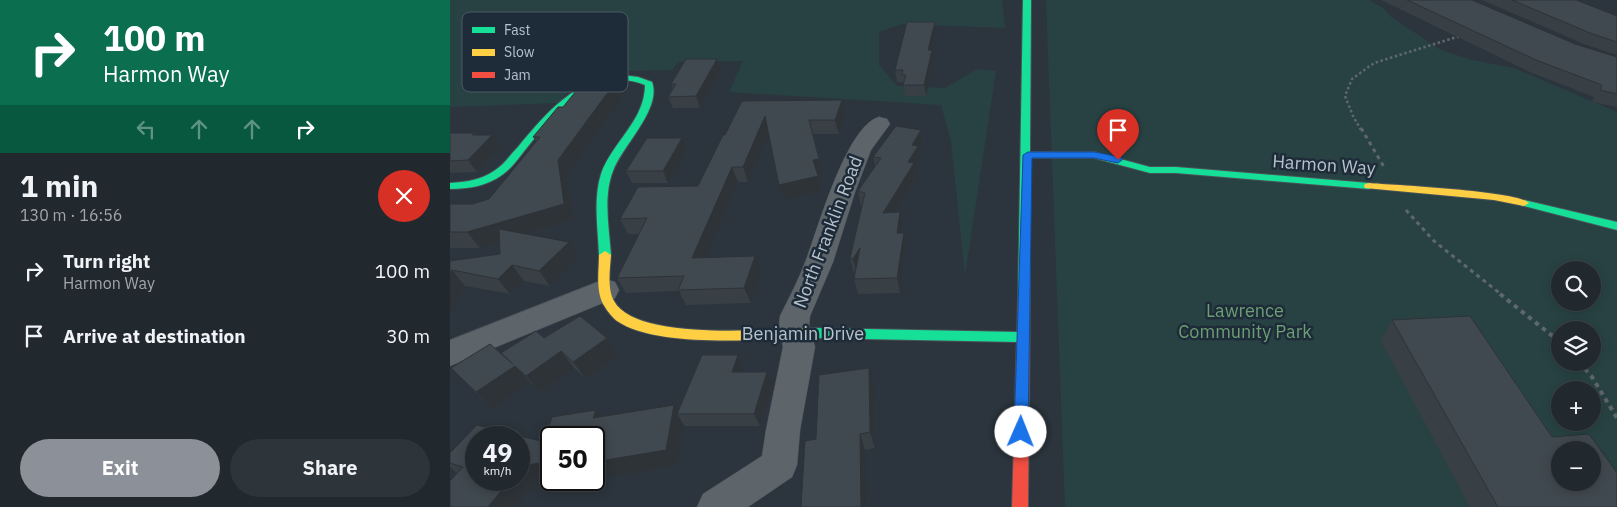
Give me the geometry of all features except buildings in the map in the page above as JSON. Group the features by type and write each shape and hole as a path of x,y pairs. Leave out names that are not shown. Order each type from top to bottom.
{"street":[{"path":"1020,507 1028,155 1027,0"},
{"name":"Benjamin Drive","path":"628,77 644,80 649,84 650,90 647,107 610,164 604,178 605,290 609,306 619,317 644,328 684,335 796,333 1023,338"},
{"name":"Benjamin Drive","path":"450,186 476,184 493,178 556,106 577,92"},
{"name":"North Franklin Road","path":"716,507 779,465 783,430 799,346 795,316 819,262 842,192 862,146 879,124"},
{"name":"Harmon Way","path":"1028,155 1094,155 1150,170 1176,170 1507,199 1617,226"},
{"path":"450,352 605,290"}],"path":[{"path":"1465,35 1374,63 1352,79 1345,96 1353,116 1397,188 1408,214 1434,241 1551,335"},
{"path":"1586,371 1617,418"}],"green space":[{"path":"450,0 1002,0 1005,28 902,24 879,32 879,65 897,86 945,88 977,69 996,71 965,275 951,141 941,105 729,92 743,61 678,62 672,70 628,71 628,12 462,12 462,92 568,92 559,103 450,107"},
{"name":"Lawrence Community Park","path":"1046,0 1369,0 1441,50 1472,60 1514,68 1617,112 1617,507 1065,507"}],"traffic: fast":[{"path":"1024,300 1027,0"},
{"path":"605,255 603,197 606,174 615,156 642,115 647,105 649,94 649,84 628,77"},
{"path":"450,186 475,183 497,174 558,108 578,92"},
{"path":"1027,155 1094,155 1150,170 1176,170 1369,186"},
{"path":"1524,203 1617,226"},
{"path":"813,333 1023,337"}],"traffic: slow":[{"path":"1369,186 1494,197 1524,203"},
{"path":"605,255 605,287 609,304 621,318 643,327 671,333 702,335 813,333"}],"traffic: jam":[{"path":"1020,507 1024,300"}],"route":[{"path":"1021,432 1028,155 1094,155 1118,160"}]}
